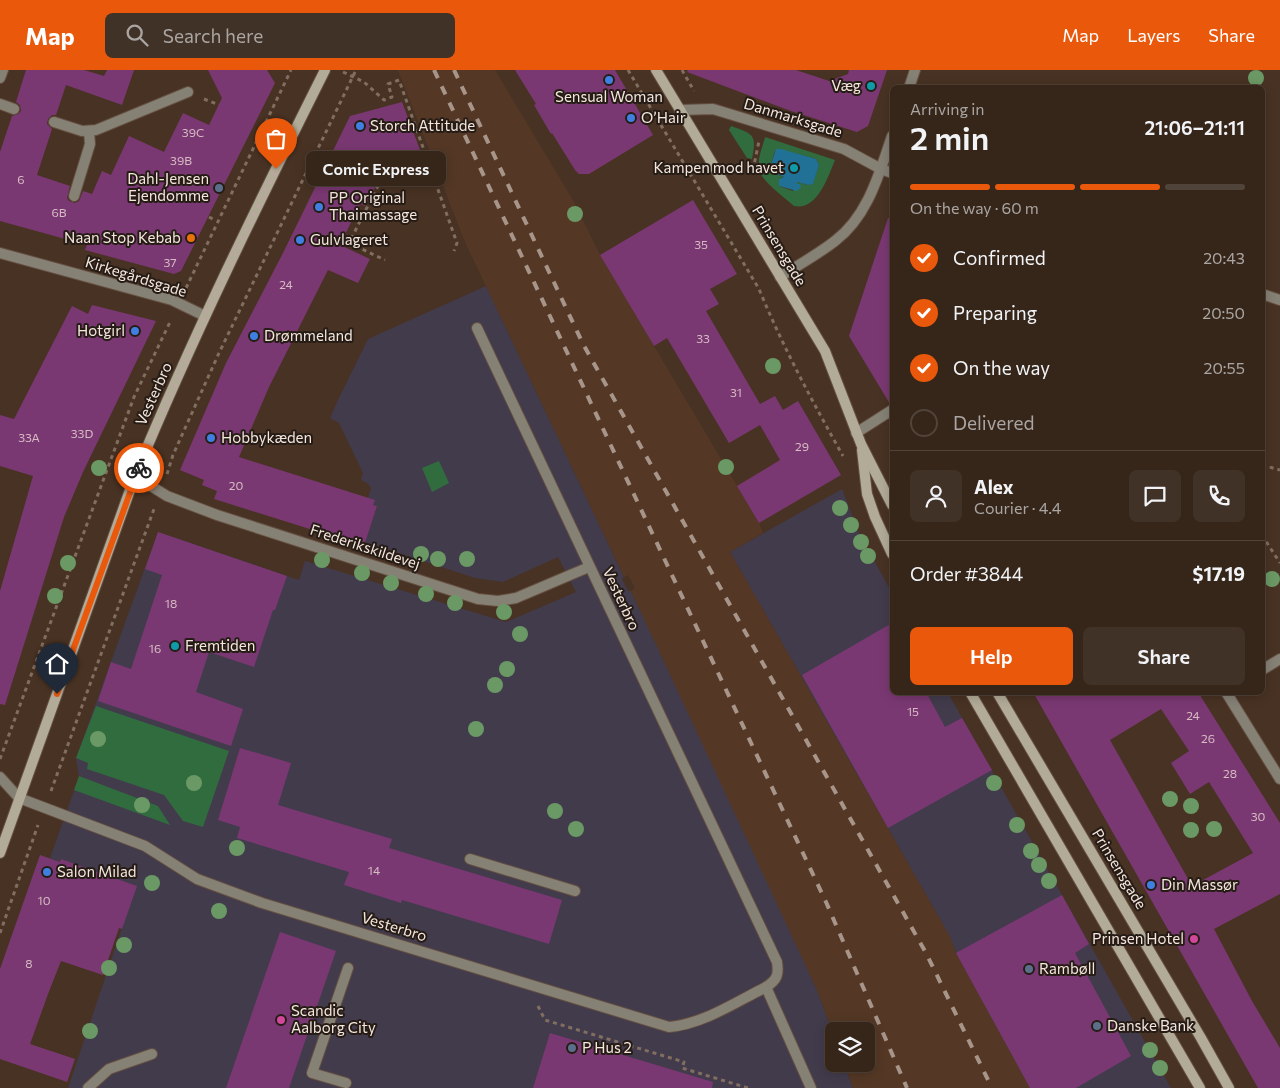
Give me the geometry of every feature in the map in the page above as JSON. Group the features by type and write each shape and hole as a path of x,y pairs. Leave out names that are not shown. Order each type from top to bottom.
{"main road":[{"name":"Vesterbro","path":"0,853 135,476 205,316 325,70"},
{"name":"Prinsensgade","path":"656,70 825,351 856,433 890,501"},
{"name":"Prinsensgade","path":"861,444 867,494 890,550"},
{"path":"972,695 1200,1088"},
{"name":"Prinsensgade","path":"999,695 1201,1038 1227,1087"}],"street":[{"path":"0,78 3,70"},
{"path":"910,85 915,70"},
{"path":"54,122 89,132 188,92"},
{"path":"0,104 14,109"},
{"name":"Danmarksgade","path":"680,110 713,109 764,124 844,149 890,172"},
{"path":"74,196 90,144 89,132"},
{"path":"780,277 836,241 847,230 866,205 890,142"},
{"name":"Kirkegårdsgade","path":"0,253 172,300 205,316"},
{"path":"1265,295 1280,300"},
{"name":"Vesterbro","path":"0,777 19,798 145,846 197,879 276,907 669,1027 682,1026 712,1014 776,981 777,962 477,328"},
{"path":"856,433 890,411"},
{"name":"Frederikskildevej","path":"135,476 167,496 217,515 478,600 498,601 516,598 589,567"},
{"path":"1265,668 1280,659"},
{"path":"1228,695 1280,779"},
{"path":"470,859 575,891"},
{"path":"346,1083 312,1073 348,968"},
{"path":"766,987 811,1088"},
{"path":"88,1088 110,1069 152,1054"}],"path":[{"path":"195,269 291,70"},
{"path":"338,70 364,82 384,100 392,97 388,84 399,80 458,243 454,251"},
{"path":"62,762 174,455 219,353 356,70"},
{"path":"628,70 759,289 801,381 843,457"},
{"path":"753,170 764,124"},
{"path":"379,180 381,180 349,243 384,260"},
{"path":"0,760 134,397 166,329"},
{"path":"1265,466 1280,470"},
{"path":"1265,540 1280,563"},
{"path":"0,933 26,858"},
{"path":"526,984 544,1020 684,1062 682,1068 748,1088"}],"shaded area":[{"path":"398,70 495,70 574,202 600,255 759,523 763,533 730,552 949,935 956,953 1030,1088 853,1088 847,1072 875,1072 875,1022 829,1022 817,990 631,591 635,588 628,575 624,577 465,242"},
{"path":"486,286 624,577 622,579 628,591 631,591 748,838 817,990 829,1022 825,1022 825,1072 847,1072 853,1088 68,1088 136,886 61,859 60,862 50,858 79,777 76,758 158,532 299,580 305,561 506,622 576,592 558,557 503,582 475,578 365,542 377,506 373,505 374,500 368,498 371,488 361,480 363,473 339,423 330,418 368,339"},
{"path":"842,489 859,533 890,589 890,695 949,695 1171,1088 1030,1088 956,953 949,935 730,552"}],"green space":[{"path":"731,126 745,131 752,136 754,145 752,159 747,158 729,130"},
{"path":"765,137 835,160 825,183 815,198 809,203 802,206 794,206 774,189 760,173 759,157","holes":["778,149 816,159 819,165 813,183 808,185 797,182 793,191 779,186 780,178 784,177 773,173 770,167 775,151"]},
{"path":"439,461 449,483 432,492 422,468"},
{"path":"96,706 229,751 203,827 183,821 164,795 87,769 88,763 76,758"},
{"path":"79,776 158,806 170,825 74,790"}],"water":[{"path":"776,149 816,159 819,165 813,184 808,185 797,182 801,187 797,191 779,186 779,179 784,177 772,172 770,167"}],"building":[{"path":"26,70 84,70 104,76 107,70 134,70 122,105 66,85 56,115 52,115 48,119 47,124 52,129 37,175 70,186 67,198 75,203 79,201 83,191 92,194 102,171 111,175 129,136 164,152 183,113 209,125 222,98 208,70 267,70 275,83 181,271 174,274 85,250 87,245 0,221 0,152 12,116 21,111 20,105 16,102"},
{"path":"515,70 615,70 653,135 589,174 579,174 551,134 534,105 536,104"},
{"path":"688,70 796,70 829,81 848,74 849,70 887,70 868,126 857,132 791,111 687,72"},
{"path":"402,102 422,155 410,178 386,167 365,206 360,204 340,245 370,259 358,283 328,270 269,387 239,457 375,500 373,505 377,506 364,546 214,499 217,491 202,485 204,480 180,470 226,363 284,251 350,116"},
{"path":"693,200 737,274 710,289 719,304 706,311 760,404 775,396 783,410 798,401 841,475 759,523 737,486 780,460 760,425 729,443 667,338 654,346 600,255"},
{"path":"888,218 890,218 890,404 849,336"},
{"path":"92,305 156,321 83,472 64,517 5,705 0,704 0,591 33,476 0,466 0,415 14,419 72,306 88,314"},
{"name":"Fremtiden","path":"158,532 287,576 275,610 273,610 254,667 209,652 196,692 243,709 231,746 98,701 111,662 131,669 162,575 145,569"},
{"path":"890,624 890,695 928,695 945,727 962,718 992,770 888,828 802,675"},
{"path":"1035,695 1200,695 1280,823 1280,894 1214,929 1252,1001 1280,1048 1280,1088 1258,1088","holes":["1161,709 1189,751 1171,763 1190,794 1209,782 1253,853 1192,886 1110,740"]},
{"path":"240,748 291,763 278,805 392,839 389,848 562,900 549,944 402,900 401,903 344,885 349,872 237,838 240,827 218,820"},
{"path":"40,855 60,862 61,859 137,886 122,929 119,928 103,975 61,961 30,1044 75,1059 67,1082 0,1059 0,969"},
{"path":"1062,895 1089,944 1075,953 1131,1056 1076,1088 1030,1088 956,953"},
{"name":"Scandic Aalborg City","path":"280,932 336,951 289,1088 226,1088"},
{"name":"P Hus 2","path":"550,1033 713,1082 712,1088 533,1088"}],"railway":[{"path":"434,70 826,902 907,1088"},
{"path":"454,70 583,344 926,953 992,1088"}],"way so far":[{"path":"139,468 205,316 276,169"}],"place":[{"name":"Sensual Woman","path":"609,80"},
{"name":"Væg","path":"871,86"},
{"name":"O’Hair","path":"631,118"},
{"name":"Storch Attitude","path":"360,126"},
{"name":"Kampen mod havet","path":"794,168"},
{"name":"Comic Express","path":"276,169"},
{"name":"Dahl-Jensen Ejendomme","path":"219,188"},
{"name":"PP Original Thaimassage","path":"319,207"},
{"name":"Naan Stop Kebab","path":"191,238"},
{"name":"Gulvlageret","path":"300,240"},
{"name":"Hotgirl","path":"135,331"},
{"name":"Drømmeland","path":"254,336"},
{"name":"Hobbykæden","path":"211,438"},
{"name":"Fremtiden","path":"175,646"},
{"name":"Salon Milad","path":"47,872"},
{"name":"Din Massør","path":"1151,885"},
{"name":"Prinsen Hotel","path":"1194,939"},
{"name":"Rambøll","path":"1029,969"},
{"name":"Scandic Aalborg City","path":"281,1020"},
{"name":"Danske Bank","path":"1097,1026"},
{"name":"P Hus 2","path":"572,1048"}],"route":[{"path":"57,694 139,468"}]}
